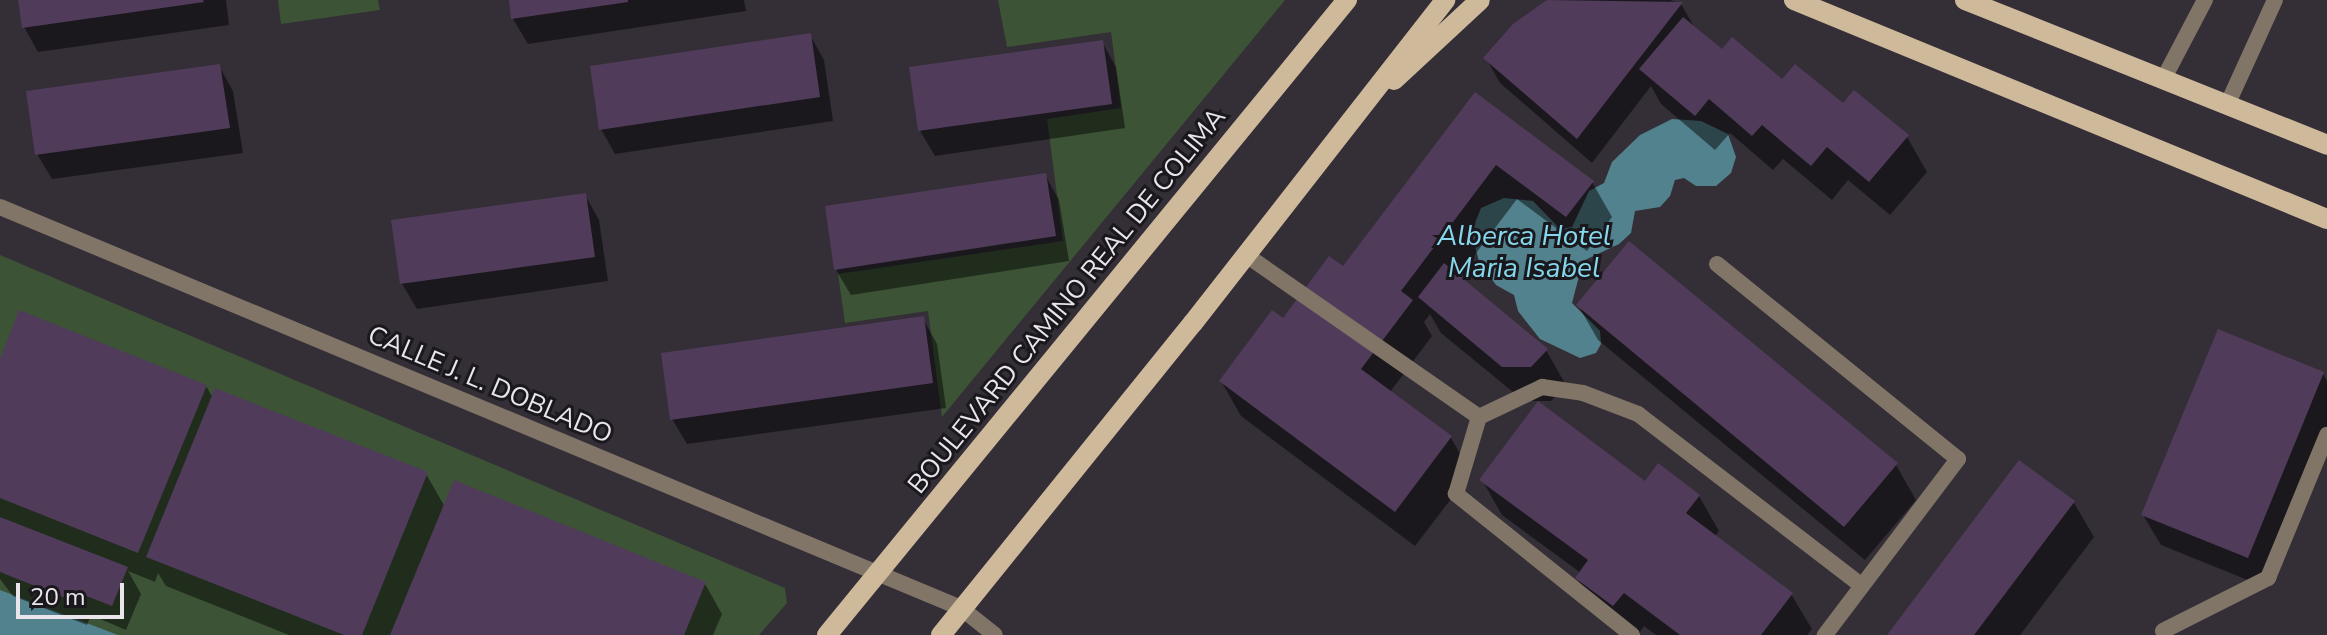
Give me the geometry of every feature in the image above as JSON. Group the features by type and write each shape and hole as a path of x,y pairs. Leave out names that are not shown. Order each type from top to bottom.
{"main road":[{"name":"BOULEVARD CAMINO REAL DE COLIMA","path":"827,635 1347,0"},
{"path":"941,635 1246,255 1445,0"},
{"path":"1344,126 1480,0"},
{"path":"1794,0 2327,219"},
{"path":"1965,0 2327,145"}],"street":[{"path":"2164,78 2205,0"},
{"path":"2228,103 2275,0"},
{"name":"CALLE J. L. DOBLADO","path":"0,207 961,608 995,635"},
{"path":"1246,255 1479,417"},
{"path":"1717,264 1958,459 1825,635"},
{"path":"1632,635 1456,494 1479,417 1542,387 1583,393 1638,414 1862,586"},
{"path":"2163,631 2268,578 2327,435"}],"green space":[{"path":"278,0 378,0 380,10 281,24"},
{"path":"998,0 1285,0 942,417 928,311 845,323 838,274 1063,241 1047,119 1121,108 1111,32 1007,47"},
{"path":"0,255 785,588 787,603 759,635 0,635"}],"water":[{"name":"Alberca Hotel Maria Isabel","path":"1672,119 1701,121 1728,134 1736,157 1731,173 1716,186 1696,186 1684,178 1675,180 1670,196 1660,207 1635,211 1631,233 1619,244 1583,261 1572,303 1600,331 1601,344 1596,353 1580,358 1540,339 1518,311 1514,295 1496,285 1479,261 1471,233 1481,208 1504,198 1533,201 1560,229 1572,227 1589,191 1604,183 1612,162 1640,135"},
{"path":"0,590 118,635 0,635"}],"building":[{"path":"18,0 203,0 204,2 22,28"},
{"path":"509,0 628,0 628,2 511,19"},
{"path":"1547,0 1683,2 1577,139 1483,58 1513,24"},
{"path":"1683,17 1722,49 1732,37 1782,79 1795,64 1843,103 1854,90 1909,135 1869,182 1827,147 1811,166 1762,125 1752,136 1709,99 1695,116 1639,69"},
{"path":"811,33 820,97 599,130 590,66"},
{"path":"1103,40 1112,104 918,131 909,67"},
{"path":"220,64 230,128 35,155 26,91"},
{"path":"1475,92 1594,181 1566,217 1496,165 1401,291 1413,300 1361,369 1452,436 1395,512 1219,381 1272,310 1283,318 1329,256 1343,266"},
{"path":"1046,173 1056,236 834,270 825,206"},
{"path":"586,193 595,257 400,284 391,220"},
{"path":"1629,241 1898,463 1844,527 1576,305"},
{"path":"1444,263 1548,349 1531,367 1502,367 1418,297"},
{"path":"19,310 207,385 138,553 0,498 0,359"},
{"path":"924,316 933,383 670,420 661,353"},
{"path":"2218,329 2324,372 2248,558 2141,515"},
{"path":"215,388 428,472 362,635 344,635 146,557"},
{"path":"1538,401 1645,481 1658,463 1700,495 1686,513 1793,593 1761,635 1680,635 1624,593 1613,606 1575,578 1588,560 1479,480"},
{"path":"2019,460 2075,501 1974,635 1887,635"},
{"path":"454,480 706,582 684,635 390,635"},
{"path":"0,517 128,567 112,606 76,592 73,601 0,572"}]}
